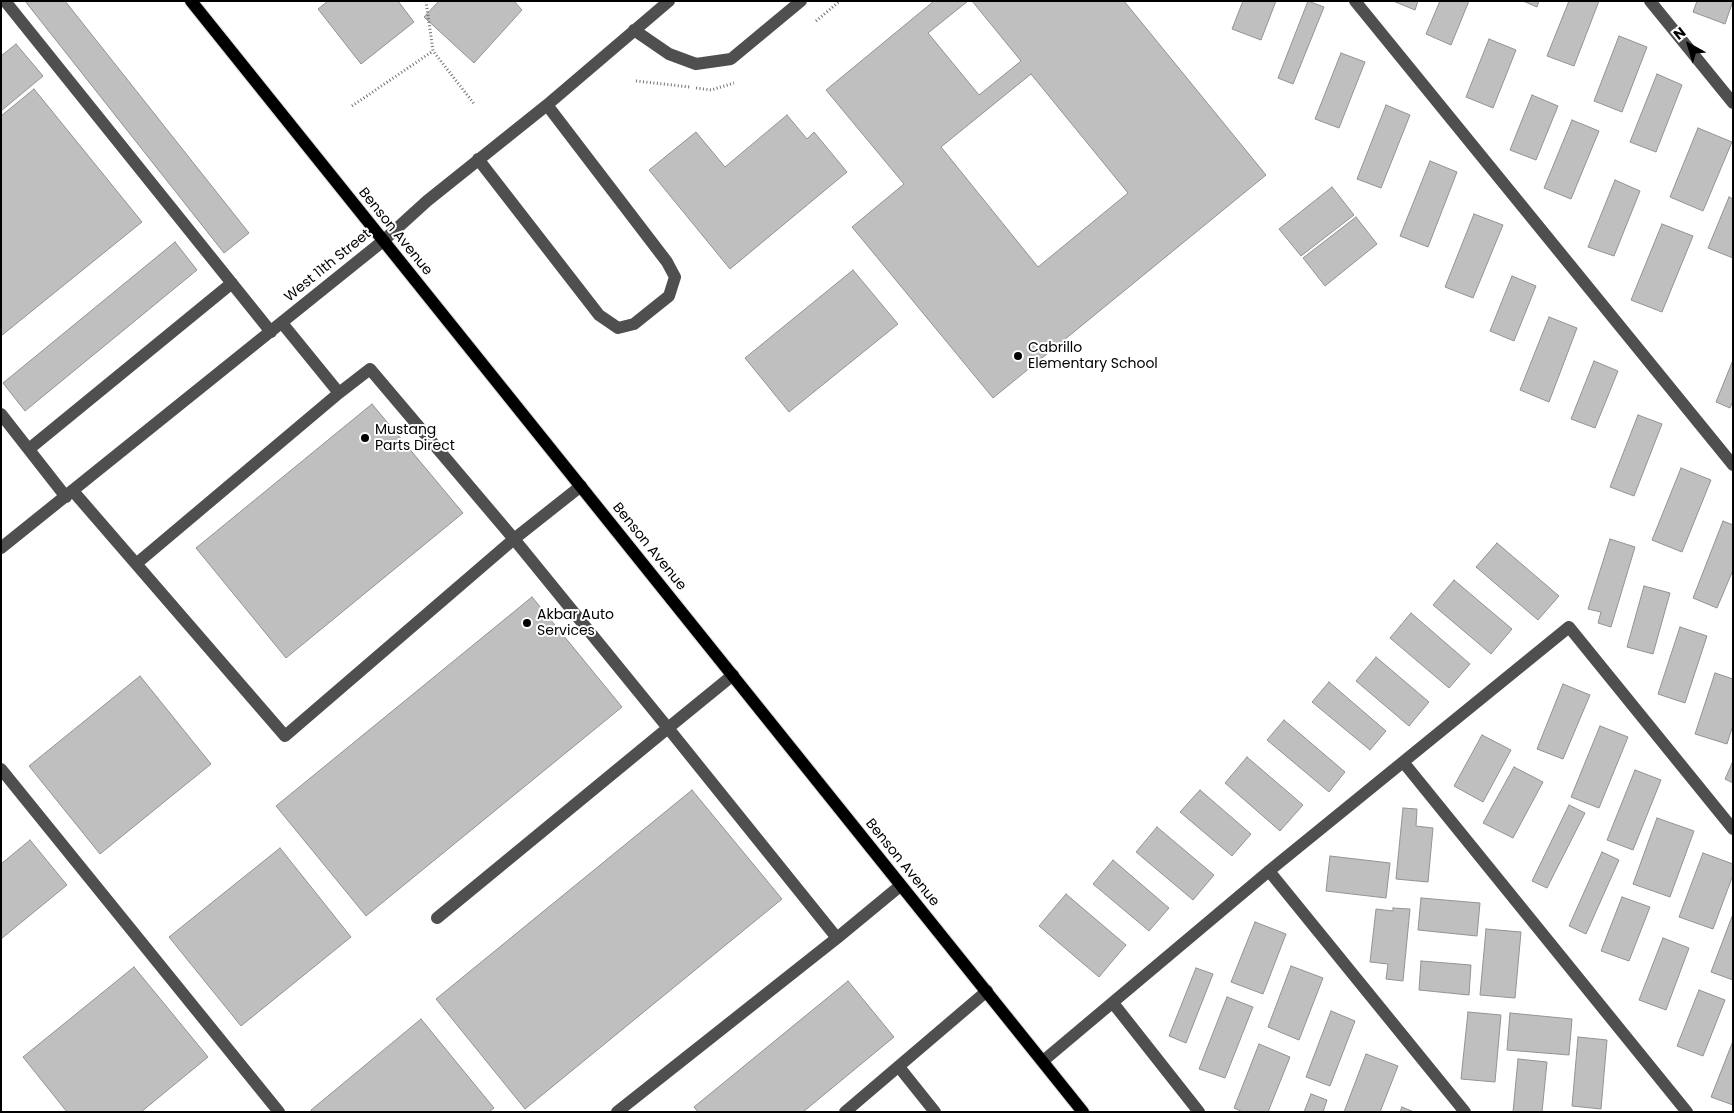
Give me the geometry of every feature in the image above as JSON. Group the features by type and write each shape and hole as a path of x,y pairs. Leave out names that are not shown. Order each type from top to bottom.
{"main road":[{"name":"Benson Avenue","path":"191,1 733,675 900,886 1084,1112"}],"street":[{"path":"5,1 271,332"},
{"name":"West 11th Street","path":"1,548 383,241 427,201 547,105 669,1"},
{"path":"634,30 669,54 696,64 731,59 801,1"},
{"path":"1355,1 1733,465"},
{"path":"1650,1 1733,103"},
{"path":"478,159 600,315 618,328 634,324 669,296 676,278 667,262 547,105"},
{"path":"29,449 232,283"},
{"path":"282,323 339,393"},
{"path":"136,564 370,369 514,539 837,938"},
{"path":"1,414 29,449 136,564 285,736 514,539 581,486"},
{"path":"1043,1061 1269,872 1569,627 1733,828"},
{"path":"437,918 733,675"},
{"path":"1404,763 1687,1112"},
{"path":"1,769 279,1112"},
{"path":"1269,872 1465,1112"},
{"path":"616,1112 900,886"},
{"path":"845,1112 987,991"},
{"path":"1113,1004 1199,1112"},
{"path":"899,1067 935,1112"}],"path":[{"path":"426,1 433,51 475,105"},
{"path":"352,106 433,51"}],"building":[{"path":"25,1 65,1 249,233 224,253"},
{"path":"328,1 398,1 414,22 361,64 318,9"},
{"path":"439,1 514,1 522,10 474,63 424,17"},
{"path":"934,1 968,1 928,33 979,95 1021,61 972,1 1124,1 1266,175 993,398 852,227 904,184 826,90","holes":["1031,74 1128,193 1038,267 941,147"]},
{"path":"1243,1 1276,1 1261,40 1232,29"},
{"path":"1308,1 1324,7 1293,84 1278,78"},
{"path":"1393,1 1418,1 1415,10"},
{"path":"1440,1 1469,1 1451,45 1426,34"},
{"path":"1523,1 1539,1 1537,7"},
{"path":"1569,1 1599,1 1574,66 1547,56"},
{"path":"1697,1 1733,1 1725,24 1693,12"},
{"path":"1619,36 1647,47 1622,112 1594,101"},
{"path":"1489,39 1516,50 1493,108 1466,97"},
{"path":"16,44 43,76 1,111 1,56"},
{"path":"1341,53 1365,62 1339,128 1315,119"},
{"path":"1657,74 1682,85 1656,152 1630,142"},
{"path":"34,89 142,222 1,336 1,116"},
{"path":"1532,95 1558,106 1536,160 1510,150"},
{"path":"1386,105 1410,115 1381,188 1357,179"},
{"path":"787,115 807,139 814,132 847,172 730,269 649,170 696,132 725,167"},
{"path":"1572,120 1599,131 1571,199 1544,188"},
{"path":"1698,128 1732,142 1703,211 1670,197"},
{"path":"1430,161 1457,172 1428,247 1400,236"},
{"path":"1615,180 1640,191 1614,256 1588,247"},
{"path":"1332,187 1354,215 1301,256 1279,229"},
{"path":"1729,197 1733,199 1733,258 1708,248"},
{"path":"1474,214 1503,225 1473,298 1445,287"},
{"path":"1356,217 1377,244 1325,286 1303,258"},
{"path":"1662,224 1693,236 1662,312 1631,300"},
{"path":"175,242 197,270 25,411 3,383"},
{"path":"853,270 898,324 789,412 745,358"},
{"path":"1512,276 1536,286 1514,341 1490,331"},
{"path":"1549,317 1577,328 1549,402 1520,390"},
{"path":"1733,360 1733,401 1730,408 1716,402"},
{"path":"1594,361 1618,371 1595,428 1571,419"},
{"path":"372,404 463,513 286,658 196,548"},
{"path":"1638,415 1662,424 1634,496 1610,487"},
{"path":"1681,468 1711,480 1682,552 1652,540"},
{"path":"1723,521 1733,525 1733,570 1717,608 1693,598"},
{"path":"1610,539 1635,547 1611,627 1598,623 1601,612 1588,609"},
{"path":"1497,543 1559,596 1538,620 1476,567"},
{"path":"1454,580 1512,629 1491,654 1433,605"},
{"path":"1644,586 1670,593 1653,654 1627,647"},
{"path":"532,597 622,707 366,916 276,806"},
{"path":"1411,613 1470,664 1449,688 1390,638"},
{"path":"1680,627 1707,636 1685,703 1658,694"},
{"path":"1376,657 1429,702 1409,726 1356,681"},
{"path":"1715,673 1733,679 1733,725 1727,744 1695,734"},
{"path":"140,676 211,764 100,854 29,766"},
{"path":"1329,682 1386,731 1370,750 1312,702"},
{"path":"1563,684 1590,695 1563,759 1537,749"},
{"path":"1284,720 1345,772 1329,792 1267,740"},
{"path":"1600,726 1628,737 1599,808 1571,797"},
{"path":"1482,735 1511,750 1483,802 1454,786"},
{"path":"1247,757 1303,805 1280,831 1225,783"},
{"path":"1733,761 1733,783 1725,779"},
{"path":"1514,767 1543,782 1513,838 1483,823"},
{"path":"1635,770 1661,780 1633,850 1607,840"},
{"path":"692,790 782,899 525,1109 436,999"},
{"path":"1200,790 1251,834 1232,856 1180,812"},
{"path":"1569,805 1585,813 1547,888 1532,881"},
{"path":"1403,808 1417,809 1416,826 1433,828 1428,882 1396,879"},
{"path":"1657,818 1694,831 1670,897 1633,884"},
{"path":"1157,827 1214,875 1193,900 1136,852"},
{"path":"30,840 67,885 1,939 1,864"},
{"path":"280,848 351,937 241,1026 169,937"},
{"path":"1602,852 1619,860 1586,934 1569,926"},
{"path":"1703,853 1733,864 1733,875 1713,929 1679,917"},
{"path":"1330,856 1390,863 1386,898 1326,891"},
{"path":"1113,860 1169,908 1149,931 1093,884"},
{"path":"1066,894 1126,945 1099,977 1039,926"},
{"path":"1622,897 1650,907 1629,961 1601,951"},
{"path":"1421,898 1480,903 1477,936 1418,930"},
{"path":"1393,908 1410,909 1403,981 1386,979 1388,964 1370,962 1376,909 1393,911"},
{"path":"1733,914 1733,980 1711,972"},
{"path":"1255,922 1286,934 1263,994 1231,982"},
{"path":"1486,929 1521,932 1515,998 1480,995"},
{"path":"1663,938 1689,948 1666,1010 1639,1000"},
{"path":"1421,961 1471,965 1469,995 1419,990"},
{"path":"1291,966 1323,978 1299,1040 1268,1027"},
{"path":"134,967 208,1057 141,1112 67,1112 23,1057"},
{"path":"1196,968 1213,974 1186,1043 1169,1036"},
{"path":"848,981 894,1037 803,1112 698,1112 694,1107"},
{"path":"1699,990 1725,1000 1703,1056 1677,1046"},
{"path":"1227,997 1253,1007 1225,1078 1199,1069"},
{"path":"1331,1011 1355,1021 1330,1086 1306,1077"},
{"path":"1468,1012 1501,1015 1495,1082 1461,1079"},
{"path":"1510,1013 1572,1019 1569,1055 1507,1050"},
{"path":"421,1019 494,1108 489,1112 312,1112 311,1110"},
{"path":"1578,1037 1607,1040 1601,1109 1572,1106"},
{"path":"1733,1041 1733,1105 1711,1097"},
{"path":"1259,1044 1290,1057 1268,1112 1243,1112 1234,1108"},
{"path":"1366,1054 1398,1066 1380,1112 1344,1112"},
{"path":"1518,1059 1547,1062 1542,1112 1513,1112"},
{"path":"1311,1094 1327,1100 1323,1112 1304,1112"},
{"path":"1402,1107 1414,1112 1400,1112"}],"place":[{"name":"Cabrillo Elementary School","path":"1018,356"},
{"name":"Mustang Parts Direct","path":"365,438"},
{"name":"Akbar Auto Services","path":"527,623"}]}
